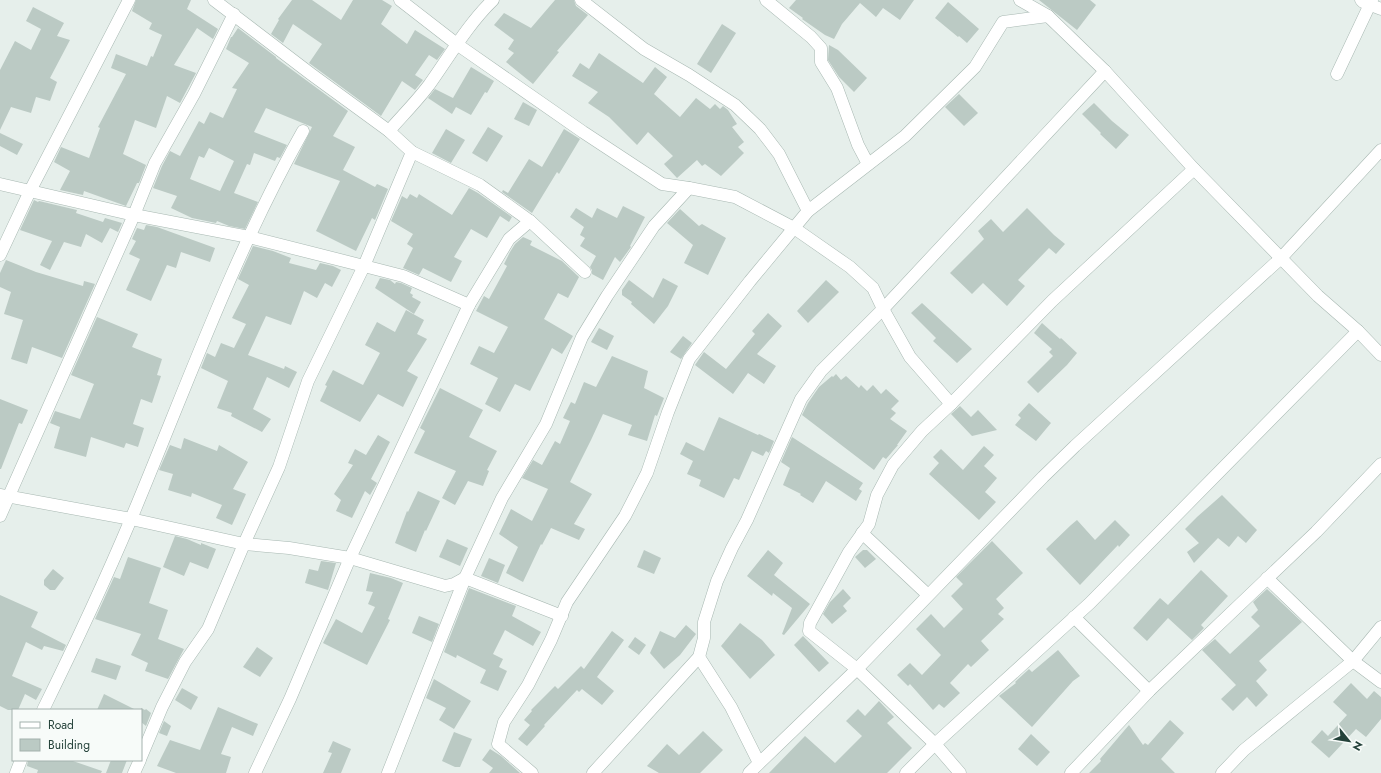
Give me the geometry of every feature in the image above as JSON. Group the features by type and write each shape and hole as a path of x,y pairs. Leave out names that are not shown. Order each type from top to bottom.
{"street":[{"path":"0,255 30,191 128,0"},
{"path":"214,0 389,132 412,152 480,185 530,221 585,272"},
{"path":"400,0 458,45 589,136 662,184 735,197 794,228 850,267 873,288 910,357 951,404"},
{"path":"389,132 427,87 458,45 462,36 494,0"},
{"path":"581,0 644,49 689,75 735,105 760,129 779,154 808,211"},
{"path":"766,0 822,48 821,62 837,88 858,145 868,164"},
{"path":"1020,0 1048,16 1105,71 1194,169 1318,296 1358,331 1381,355"},
{"path":"1337,74 1371,3"},
{"path":"0,516 4,496 134,215 155,163 194,94 234,14"},
{"path":"532,773 498,744 504,722 528,685 562,616 567,602 625,516 647,473 668,412 689,359 750,281 808,211 905,136 975,67 1003,22 1048,16"},
{"path":"593,773 699,657 704,638 704,622 717,581 747,520 801,399 821,371 883,309 1105,71"},
{"path":"43,709 91,609 131,519 200,348 248,237 288,157 303,131"},
{"path":"749,773 857,669 1043,477 1075,446 1282,258 1381,150"},
{"path":"142,755 162,707 185,662 208,629 279,467 308,381 364,266 412,152"},
{"path":"960,773 935,744 857,669 809,631 810,623 849,552 869,524 877,495 893,465 922,431 951,404 1052,301 1194,169"},
{"path":"0,184 134,215 248,237 403,276 469,305"},
{"path":"388,773 464,578 502,498 546,424 582,337 607,296 654,226 689,188"},
{"path":"255,773 290,699 350,558 469,305 509,239 530,221"},
{"path":"906,773 935,744 1074,617 1358,331"},
{"path":"1071,773 1149,692 1316,532 1381,464"},
{"path":"4,496 131,519 244,544 289,548 350,558 445,586 454,584 464,578"},
{"path":"862,533 928,595"},
{"path":"464,578 562,616"},
{"path":"1268,578 1353,661 1381,682"},
{"path":"1074,617 1149,692"},
{"path":"1222,773 1244,750 1353,661 1381,627"},
{"path":"699,657 731,707 759,764"},
{"path":"16,773 21,761"},
{"path":"134,773 140,761"}],"building":[{"path":"136,0 191,0 187,9 218,29 213,39 197,28 174,65 196,73 180,103 167,96 156,128 135,120 123,154 146,165 139,183 137,183 126,206 84,191 83,195 60,190 70,171 54,162 61,147 89,158 100,128 98,127 126,74 111,68 116,54 147,66 151,56 153,57 162,35 149,29 152,23 132,11"},
{"path":"292,0 312,0 341,20 353,0 382,0 392,6 381,24 407,44 415,30 445,49 437,60 429,55 415,75 423,80 415,90 402,81 381,116 309,63 322,44 293,24 283,43 271,34 279,20 278,19"},
{"path":"555,0 574,0 576,6 588,15 557,51 559,52 533,84 506,62 514,53 508,49 514,40 494,25 504,13 531,28"},
{"path":"796,0 914,0 900,20 883,8 876,17 860,3 842,24 834,39 825,35 789,8"},
{"path":"1039,0 1090,0 1096,5 1077,30"},
{"path":"948,2 979,29 967,43 935,18"},
{"path":"33,7 64,23 57,36 70,40 50,78 57,82 50,101 36,97 31,113 11,107 0,130 0,70 15,41 31,50 41,29 26,21"},
{"path":"722,24 736,33 711,73 697,64"},
{"path":"238,28 348,111 333,136 355,147 343,170 375,187 377,184 388,189 375,220 372,218 356,251 316,231 340,181 294,164 312,127 266,108 254,132 287,145 280,158 277,157 275,161 254,153 250,165 247,164 234,193 258,202 245,229 229,226 217,221 216,223 192,218 171,208 177,196 153,188 170,151 180,156 199,121 204,124 210,112 223,118 237,89 232,88 249,63 226,49","holes":["209,148 234,161 220,191 190,179 199,156 204,158"]},
{"path":"829,45 838,50 867,78 854,92 839,77 828,60"},
{"path":"599,53 643,83 655,67 667,77 654,94 680,117 696,98 710,109 715,104 720,109 723,106 728,110 737,124 732,127 744,142 738,147 744,153 721,176 705,164 702,166 697,160 677,178 664,164 673,156 648,132 637,145 609,117 588,103 598,92 572,76 580,63 589,69"},
{"path":"471,67 494,81 487,93 485,92 471,115 456,107 452,114 428,98 435,89 453,98"},
{"path":"959,94 978,113 964,126 945,107"},
{"path":"523,102 537,110 529,126 514,119"},
{"path":"1094,103 1129,135 1116,149 1082,114"},
{"path":"488,127 503,136 487,162 472,153"},
{"path":"446,129 465,140 451,163 432,153"},
{"path":"564,129 580,139 559,174 557,172 532,213 502,192 503,190 508,193 529,159 542,167"},
{"path":"0,133 23,144 17,155 0,146"},
{"path":"469,188 512,217 509,222 500,216 487,238 471,229 454,257 462,261 451,282 423,268 419,275 403,268 413,248 407,244 413,234 391,221 402,196 407,199 410,194 417,198 419,194 452,215"},
{"path":"34,200 77,210 76,213 103,222 105,218 122,223 118,232 110,228 102,243 86,234 81,247 64,242 50,270 40,265 52,241 20,230"},
{"path":"623,206 645,217 630,246 631,247 620,262 615,257 603,280 592,274 590,267 596,256 580,246 585,238 580,235 584,227 570,217 576,208 592,218 597,208 617,218"},
{"path":"1027,208 1065,244 1056,254 1049,248 1018,280 1025,286 1007,306 983,283 972,294 950,273 984,239 978,231 991,219 1003,232"},
{"path":"680,209 699,226 702,224 726,238 708,275 684,263 693,245 667,223"},
{"path":"146,225 157,227 215,248 210,262 181,252 176,268 167,265 151,301 126,290 140,259 129,254 136,241 132,239 137,228 144,230"},
{"path":"523,237 532,241 530,245 562,261 579,277 568,298 558,293 544,319 573,336 562,354 552,348 530,391 515,384 500,412 485,404 498,378 470,364 479,346 494,353 508,327 476,311 484,296 489,299 507,266 504,264 510,252 515,244"},
{"path":"253,246 273,251 291,258 289,263 316,270 320,263 333,266 341,270 332,287 325,283 317,298 304,291 291,325 266,316 248,355 284,369 285,366 297,372 289,388 267,377 253,409 271,419 262,432 231,416 232,413 217,408 228,381 201,368 207,353 215,357 221,343 234,348 246,324 232,318 249,285 238,279"},
{"path":"6,260 36,272 83,286 84,281 95,284 62,358 32,347 27,364 11,359 23,320 4,314 11,292 0,287 0,273"},
{"path":"380,278 390,280 395,284 396,282 401,283 412,288 410,293 413,295 412,297 421,302 414,314 375,288"},
{"path":"663,278 678,286 668,306 654,324 631,304 632,302 622,295 622,290 629,280 653,298"},
{"path":"826,280 839,292 808,323 797,311"},
{"path":"922,303 972,349 957,363 933,341 936,338 911,313"},
{"path":"406,310 424,320 417,334 427,339 407,371 418,377 403,407 378,394 360,422 320,401 327,386 325,385 333,370 363,385 380,353 365,345 377,322 395,332"},
{"path":"768,313 782,326 757,354 776,366 764,384 748,373 733,394 695,365 704,352 726,369 755,334 752,331"},
{"path":"97,317 138,334 132,347 162,359 157,375 161,376 152,403 141,399 133,424 144,428 138,447 126,443 124,448 91,437 86,457 54,448 60,427 50,423 55,411 80,419 94,384 71,375"},
{"path":"1042,323 1077,353 1067,365 1038,393 1027,382 1053,356 1049,352 1052,349 1034,333"},
{"path":"599,328 614,336 607,350 591,342"},
{"path":"683,336 692,343 681,359 670,352"},
{"path":"612,356 648,371 644,388 664,398 657,416 655,415 647,441 628,435 632,425 603,414 570,482 592,494 574,524 585,529 579,540 551,528 542,545 541,544 523,582 506,573 518,547 499,534 511,509 532,521 548,489 522,478 533,460 542,465 555,441 560,444 570,421 563,418 571,402 575,404 584,382 596,387"},
{"path":"836,374 841,380 846,376 859,388 861,385 867,391 873,385 881,394 886,389 899,401 891,409 896,413 890,419 907,431 898,445 886,459 883,457 874,470 802,415 819,387"},
{"path":"440,388 483,410 469,437 497,451 487,470 489,471 483,486 468,481 455,505 442,498 456,471 414,453 425,431 420,428"},
{"path":"0,399 28,410 22,424 19,423 1,469 0,469"},
{"path":"1029,403 1051,423 1036,441 1015,425 1021,418 1018,415"},
{"path":"960,406 971,417 978,410 997,430 972,436 951,414"},
{"path":"719,417 774,441 769,453 766,451 763,456 752,451 739,480 734,478 724,498 699,486 701,480 687,474 693,461 680,454 686,442 704,451"},
{"path":"378,435 390,442 371,479 377,483 370,495 365,491 352,518 336,511 341,500 334,494 353,465 348,463 355,449 366,455"},
{"path":"792,437 863,483 859,489 862,491 856,501 826,481 813,503 800,495 801,494 783,485 790,468 781,462"},
{"path":"184,438 217,451 219,445 248,462 233,489 246,494 232,525 216,518 222,505 192,493 191,497 168,490 173,474 159,470 170,445 181,449"},
{"path":"984,446 994,455 984,466 997,478 985,492 996,502 979,520 929,474 939,463 933,457 941,449 963,470"},
{"path":"418,491 440,501 426,531 425,530 416,552 395,543 407,511 408,512"},
{"path":"1222,495 1257,530 1246,543 1238,536 1229,547 1218,538 1194,563 1187,552 1199,543 1185,529"},
{"path":"1077,520 1095,540 1115,520 1130,535 1119,547 1118,545 1080,585 1046,549"},
{"path":"175,536 216,549 208,569 190,562 184,576 163,567"},
{"path":"447,539 468,548 460,566 439,557"},
{"path":"992,541 1023,573 996,599 1004,608 998,614 1004,619 981,641 989,650 971,667 968,664 950,683 960,693 944,708 939,704 933,710 910,684 908,686 897,675 910,663 922,675 941,655 916,629 931,614 944,628 963,609 951,596 963,584 956,577"},
{"path":"644,550 661,558 654,574 637,567"},
{"path":"768,550 783,563 774,575 810,604 784,635 782,634 792,608 773,593 772,596 747,576"},
{"path":"863,550 867,550 876,559 865,568 855,557"},
{"path":"128,557 161,568 149,603 168,610 158,639 184,649 168,679 145,671 148,663 131,655 141,634 95,619 114,577 120,579"},
{"path":"489,558 505,565 498,583 481,576"},
{"path":"321,561 336,563 328,590 305,583 309,569 318,571"},
{"path":"53,569 64,578 55,590 50,590 44,585 44,580"},
{"path":"1201,570 1228,596 1201,625 1204,628 1192,640 1168,618 1147,641 1133,628 1160,598 1168,605"},
{"path":"370,573 391,578 403,583 388,619 390,620 367,665 323,643 336,619 362,633 375,607 368,604 373,592 366,591"},
{"path":"469,588 516,606 512,616 541,632 533,646 505,630 493,654 503,659 499,667 507,671 498,691 480,683 486,670 457,655 456,658 444,652"},
{"path":"843,589 851,598 843,606 847,611 832,624 823,614 830,602"},
{"path":"1267,589 1302,622 1259,661 1267,670 1256,681 1268,695 1256,707 1247,697 1233,711 1221,699 1236,685 1202,650 1215,639 1230,654 1260,626 1251,617 1258,610 1253,602"},
{"path":"0,595 38,612 31,627 66,645 63,651 44,646 42,650 26,642 12,676 42,689 36,700 25,694 18,709 8,710 0,706"},
{"path":"419,616 439,624 432,642 412,633"},
{"path":"740,623 762,640 775,655 750,679 721,646"},
{"path":"686,625 696,634 680,655 664,669 650,653 660,631 675,638"},
{"path":"612,631 624,640 597,677 614,691 602,705 582,689 579,692 577,690 544,725 545,726 527,746 518,739 530,725 524,720 532,711 531,710 555,686 558,689 581,666 584,669"},
{"path":"803,636 829,663 819,672 794,645"},
{"path":"635,637 646,645 639,655 628,647"},
{"path":"257,647 273,658 260,677 243,667"},
{"path":"1058,650 1080,676 1073,681 1032,727 999,696 1016,683 1015,682 1029,669 1032,672"},
{"path":"96,658 121,666 116,680 91,672"},
{"path":"434,679 471,701 454,729 439,720 446,708 426,698"},
{"path":"1351,683 1367,699 1374,691 1381,697 1381,719 1366,737 1356,729 1329,758 1311,742 1322,730 1328,736 1347,715 1333,702"},
{"path":"182,688 198,697 191,710 175,700"},
{"path":"104,694 134,709 97,709"},
{"path":"879,701 894,717 887,723 912,748 887,773 769,773 805,736 835,763 862,736 846,721 858,709 865,716"},
{"path":"218,707 258,724 253,736 232,727 221,754 231,757 226,773 176,773 157,766 170,740 200,750"},
{"path":"141,709 146,709 151,713 146,726 142,723"},
{"path":"1170,720 1184,733 1161,759 1175,773 1089,773 1101,761 1100,759 1129,725 1143,745 1145,743 1148,745"},
{"path":"164,721 171,726 167,736 159,733"},
{"path":"703,731 723,750 700,773 659,773 647,766 667,744 679,755"},
{"path":"454,732 472,739 460,767 455,767 442,761"},
{"path":"1031,734 1050,752 1037,766 1018,749"},
{"path":"333,741 351,749 341,773 323,773 332,753 328,752"},
{"path":"490,749 501,756 520,773 489,773 493,768 482,760"},
{"path":"28,761 73,761 102,771 101,773 37,773 38,770 27,766"},
{"path":"111,761 127,761 122,773 106,773"}]}
